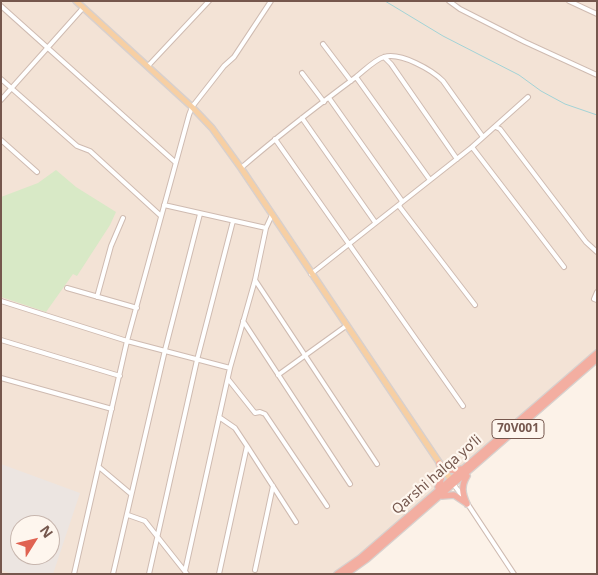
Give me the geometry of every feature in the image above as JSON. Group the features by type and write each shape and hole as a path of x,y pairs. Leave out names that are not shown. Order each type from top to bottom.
{"highway":[{"name":"Qarshi halqa yoʻli","path":"346,574 368,560 438,498 452,482 597,354"},
{"name":"Qarshi halqa yoʻli","path":"468,468 597,359"},
{"path":"439,463 453,471 468,468 462,493 467,504"},
{"path":"431,495 441,481 442,473 439,463"},
{"name":"Qarshi halqa yoʻli","path":"338,574 360,558 431,495 452,482"},
{"path":"438,498 454,495 467,504"}],"main road":[{"path":"76,1 192,107 212,128 241,168 452,482"}],"street":[{"path":"148,66 209,1"},
{"path":"74,574 127,341 175,162 192,107 224,66 234,57 271,1"},
{"path":"449,1 460,9 597,75"},
{"path":"569,1 597,14"},
{"path":"1,6 175,162"},
{"path":"1,100 83,8"},
{"path":"323,44 351,81"},
{"path":"384,57 391,64 457,159"},
{"path":"241,168 302,118 384,57 402,59 418,64 437,75 483,137"},
{"path":"302,73 324,102"},
{"path":"356,77 430,180"},
{"path":"1,80 76,146 90,151 161,216"},
{"path":"311,274 472,147 528,97"},
{"path":"329,98 402,201"},
{"path":"302,118 376,222"},
{"path":"496,127 500,129 586,242 597,252"},
{"path":"275,139 463,406"},
{"path":"1,140 37,172"},
{"path":"472,147 564,267"},
{"path":"402,201 399,206 475,305"},
{"path":"164,205 266,228"},
{"path":"113,574 165,350 200,214"},
{"path":"186,572 230,368 255,280 266,228 272,215"},
{"path":"97,297 111,246 123,218"},
{"path":"149,574 197,360 233,221"},
{"path":"255,280 377,464"},
{"path":"67,288 137,308"},
{"path":"597,292 594,299 597,300"},
{"path":"1,301 127,341 230,368"},
{"path":"243,321 350,484"},
{"path":"278,375 346,326"},
{"path":"1,340 120,376"},
{"path":"1,378 112,409"},
{"path":"228,379 255,414 260,412 265,414 327,506"},
{"path":"219,417 235,428 296,522"},
{"path":"219,574 247,446"},
{"path":"99,467 131,494"},
{"path":"452,482 514,574"},
{"path":"254,570 273,486"},
{"path":"128,515 145,521 186,572"}],"shaded area":[{"path":"1,1 597,1 597,353 337,574 1,574"},
{"path":"1,464 80,493 60,553 60,515 10,515 10,565 56,565 53,574 13,574 1,570"}],"green space":[{"path":"56,170 76,187 116,212 110,225 77,276 73,274 46,312 1,297 1,197 38,183"}],"waterway":[{"path":"385,1 443,36 519,75 541,91 565,104 597,115"}]}
